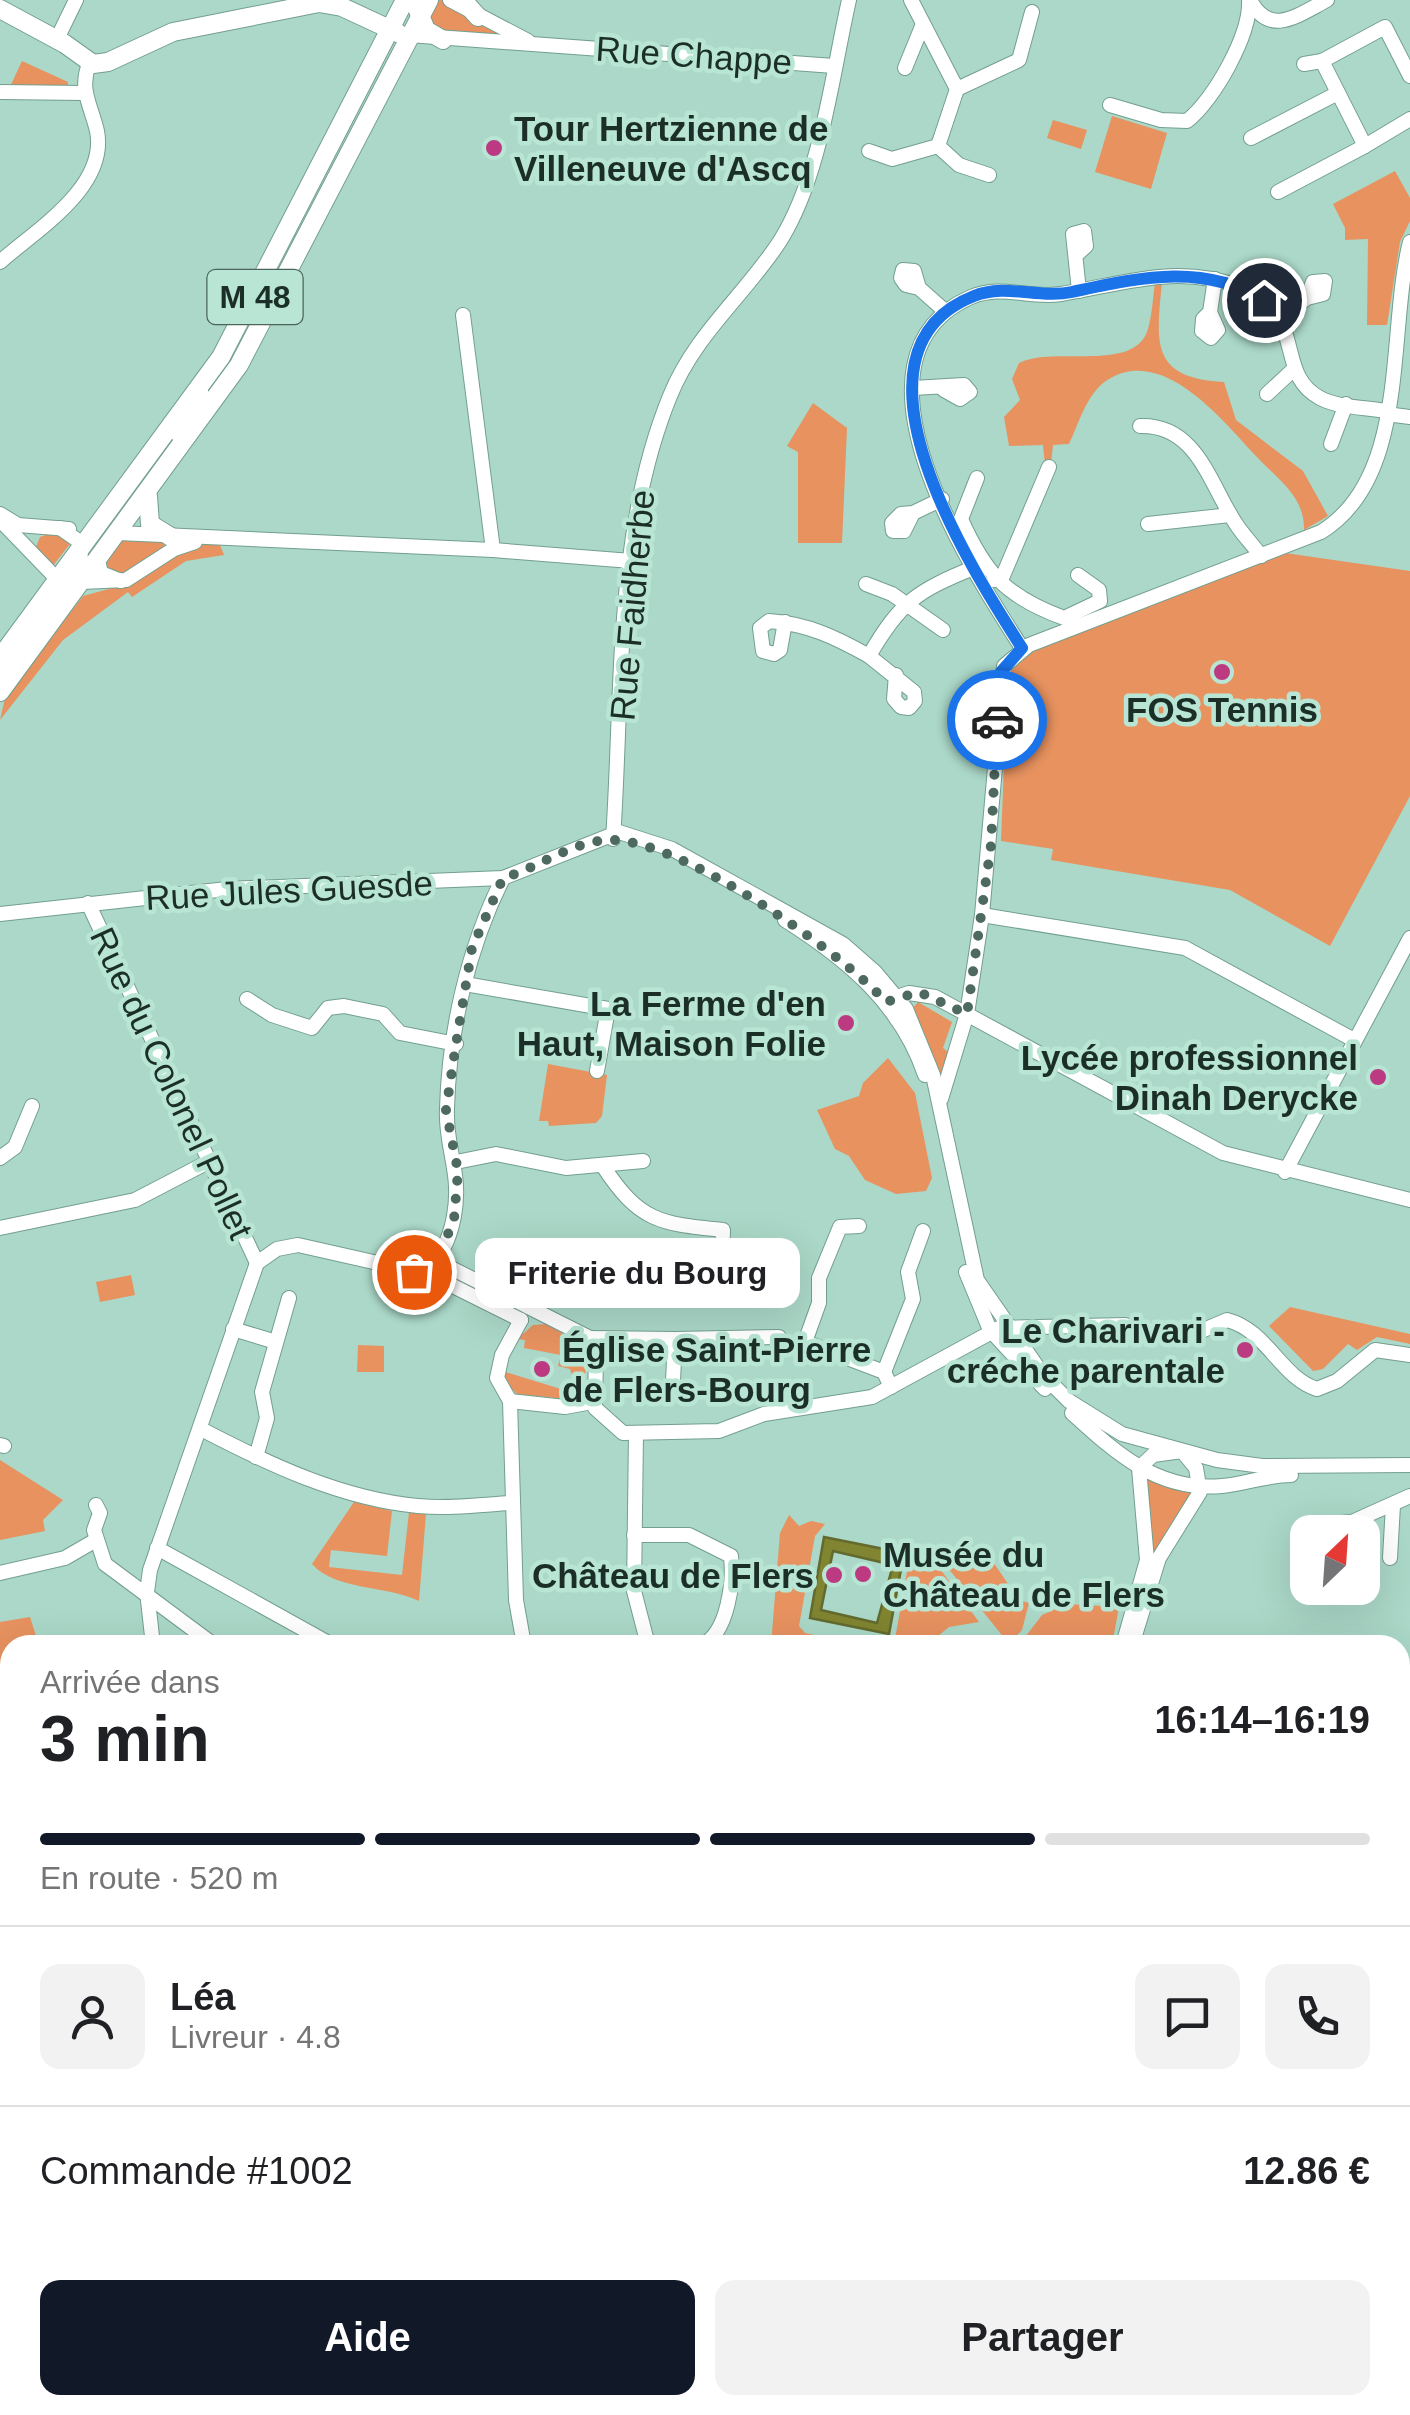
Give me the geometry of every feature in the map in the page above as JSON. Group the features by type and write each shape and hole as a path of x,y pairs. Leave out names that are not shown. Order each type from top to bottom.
{"main road":[{"name":"M 48","path":"0,692 69,582 83,547 107,532 151,490 240,365 312,228 398,32 405,0"},
{"name":"M 48","path":"0,658 69,582 97,562 107,532 221,357 398,32 429,0"},
{"path":"463,0 478,17"},
{"path":"0,9 57,39 88,64 108,62 173,32 319,3 342,7 398,32"},
{"path":"419,8 431,36 443,40"},
{"path":"151,490 146,506 148,519 156,530 171,536"}],"street":[{"path":"57,39 76,0"},
{"name":"Rue Chappe","path":"450,0 519,38 554,46"},
{"name":"Rue Faidherbe","path":"613,836 631,561 643,476 670,396 700,340 770,254 791,220 807,178 849,0"},
{"path":"910,0 957,89 938,146"},
{"path":"1250,0 1267,21 1280,24 1328,0"},
{"path":"1110,105 1161,120 1187,121 1219,82 1250,13 1250,0"},
{"path":"957,89 1020,60 1032,12"},
{"path":"905,68 923,24"},
{"path":"1304,64 1322,62 1385,27 1410,76"},
{"name":"Rue Chappe","path":"398,32 443,40 834,66"},
{"path":"1322,62 1366,146"},
{"path":"0,262 92,172 97,134 84,93 88,64"},
{"path":"0,92 84,93"},
{"path":"1251,138 1338,93"},
{"path":"1278,192 1410,119"},
{"path":"869,151 892,159 938,146"},
{"path":"938,146 959,165 989,175"},
{"path":"940,1110 967,1014 982,915 992,831 1000,680 1007,661 1022,648 1320,532 1359,498 1377,463 1410,242"},
{"path":"1076,255 1079,290"},
{"path":"1078,575 1099,590 1100,601 1068,618 1022,600 1002,578 985,570 942,499 916,433 913,388 919,346 945,311 991,292 1050,296 1158,274 1215,280 1260,296 1282,318 1296,368 1314,394 1410,416"},
{"path":"1210,312 1215,280"},
{"path":"918,288 945,311"},
{"path":"1282,318 1307,298"},
{"path":"463,315 493,550"},
{"path":"1267,394 1296,368"},
{"path":"913,388 944,390"},
{"path":"1331,444 1346,404"},
{"path":"1140,426 1164,428 1184,442 1206,468 1230,515 1261,556"},
{"path":"983,584 1002,578 1049,467"},
{"path":"977,478 956,521 973,568 1022,648"},
{"path":"914,513 942,499"},
{"path":"1148,524 1230,515"},
{"path":"0,517 18,525 219,540 493,550 631,561"},
{"path":"0,517 69,582 121,581 179,546 219,540"},
{"path":"60,528 71,532 83,547"},
{"path":"97,562 105,576 121,581"},
{"path":"869,656 904,604 925,588 973,568"},
{"path":"0,676 69,582"},
{"path":"866,584 888,592 943,630"},
{"path":"785,622 815,628 896,675"},
{"name":"Rue Jules Guesde","path":"0,914 240,888 503,878 613,836 674,858 779,916 891,999"},
{"path":"423,1270 435,1260 454,1220 456,1162 446,1110 477,932 503,878"},
{"name":"Rue du Colonel Pollet","path":"88,902 257,1263"},
{"name":"Rue Jules Guesde","path":"0,905 52,906"},
{"path":"982,915 1184,948 1354,1040"},
{"path":"1285,1172 1410,938"},
{"path":"465,984 608,1008 597,1071"},
{"path":"891,999 928,994 1206,1145 1285,1172 1410,1200"},
{"path":"247,999 265,1012 304,1028 315,1026 328,1008 344,1006 386,1016 403,1034 456,1044"},
{"path":"891,999 922,1041 972,1266 1024,1350 1054,1388 1089,1416 1130,1437 1182,1452 1262,1466 1410,1465"},
{"path":"891,999 924,1075 963,1264 990,1330 1026,1372 1138,1468 1172,1482 1200,1486 1283,1475 1410,1474"},
{"path":"0,1158 15,1147 32,1106"},
{"path":"456,1162 496,1154 559,1167 644,1161"},
{"path":"0,1228 135,1200 208,1162"},
{"path":"603,1166 624,1200 640,1212 723,1230 722,1293"},
{"path":"859,1226 840,1227 819,1278 819,1302 805,1342 884,1372 892,1387"},
{"path":"884,1372 914,1300 908,1272 923,1231"},
{"path":"152,1635 147,1592 157,1548 257,1263 277,1249 298,1245 400,1271 423,1270 521,1320"},
{"path":"435,1260 590,1338 779,1337"},
{"path":"256,1457 267,1418 262,1392 289,1298"},
{"path":"522,1635 516,1600 510,1401 499,1386 498,1370 521,1320 540,1313"},
{"path":"590,1338 596,1353 592,1402 612,1428 636,1434 719,1431 764,1414 850,1404 892,1387 990,1330 1125,1325 1184,1338 1227,1320 1246,1328 1306,1385 1317,1389 1329,1386 1376,1350 1410,1355"},
{"path":"234,1329 276,1342"},
{"path":"1024,1350 1033,1330"},
{"path":"673,1381 675,1339"},
{"path":"510,1401 565,1407 592,1402"},
{"path":"201,1430 256,1457 394,1502 435,1506 511,1503"},
{"path":"636,1434 635,1596 645,1635"},
{"path":"1138,1468 1153,1455 1182,1452"},
{"path":"1135,1635 1152,1575 1192,1510 1200,1486 1196,1468 1182,1452"},
{"path":"1126,1635 1147,1560 1138,1468"},
{"path":"1368,1515 1410,1496"},
{"path":"1390,1558 1393,1504"},
{"path":"96,1505 100,1514 96,1540 111,1570 147,1592 201,1635"},
{"path":"634,1535 689,1535 731,1556 726,1608 715,1635"},
{"path":"0,1573 65,1558 96,1540"},
{"path":"157,1548 314,1635"}],"shaded area":[{"path":"438,0 511,39 446,37 426,20"},
{"path":"22,61 68,82 68,90 9,89"},
{"path":"1112,116 1167,133 1151,189 1095,172"},
{"path":"1053,120 1087,130 1081,149 1047,138"},
{"path":"1395,171 1410,198 1410,221 1400,242 1387,325 1367,325 1368,239 1345,240 1345,228 1333,204"},
{"path":"1155,282 1162,282 1159,339 1170,365 1200,379 1224,382 1236,420 1303,471 1328,516 1304,530 1295,498 1226,424 1191,392 1151,372 1130,371 1101,385 1085,408 1069,444 1053,445 1051,463 1045,465 1043,445 1009,446 1004,417 1020,400 1012,379 1019,363 1052,356 1127,351 1140,343 1148,329"},
{"path":"813,403 847,428 842,543 798,543 798,452 787,446"},
{"path":"54,532 73,540 52,567 36,547 40,537"},
{"path":"122,541 162,542 166,547 121,576 105,565"},
{"path":"192,545 220,545 224,555 186,561 132,597 128,592 63,640 0,720 5,698 83,596 134,582"},
{"path":"1285,553 1410,571 1410,796 1330,946 1230,890 1051,860 1053,849 1001,841 1007,687 1013,689 1018,682 1010,677 1013,664 1024,654"},
{"path":"918,1002 952,1022 943,1048 948,1052 941,1075 912,1009"},
{"path":"888,1058 915,1093 932,1178 926,1191 896,1194 865,1180 849,1156 835,1149 817,1110 859,1096 863,1083"},
{"path":"548,1064 607,1075 602,1116 596,1123 549,1126 548,1121 539,1121"},
{"path":"131,1275 135,1295 100,1302 96,1282"},
{"path":"1290,1307 1410,1334 1410,1344 1377,1337 1357,1350 1348,1344 1323,1369 1313,1371 1269,1326"},
{"path":"546,1324 587,1347 584,1388 574,1400 517,1394 500,1377 502,1371 564,1390 567,1382 574,1381 570,1369 558,1366 561,1355 524,1348 525,1340 517,1339 533,1325"},
{"path":"358,1345 384,1346 384,1372 357,1372"},
{"path":"0,1460 63,1500 43,1520 45,1531 0,1540"},
{"path":"1143,1476 1194,1493 1153,1561"},
{"path":"354,1502 392,1511 387,1556 331,1550 329,1567 402,1575 409,1512 426,1514 419,1601 334,1579 312,1564"},
{"path":"789,1515 799,1526 811,1521 825,1524 815,1536 799,1626 814,1635 772,1635 780,1533"},
{"path":"824,1537 904,1553 889,1634 810,1618","holes":["833,1551 893,1565 877,1623 821,1610"]},
{"path":"907,1542 927,1551 979,1622 949,1627 939,1635 896,1635 910,1555"},
{"path":"985,1550 1019,1600 1029,1603 1022,1630 1017,1635 1002,1635 948,1568"},
{"path":"1067,1604 1119,1607 1114,1635 1027,1635 1042,1615"},
{"path":"30,1617 36,1635 0,1635 0,1622"}],"way so far":[{"path":"414,1272 426,1269 438,1257 454,1220 458,1171 446,1110 472,948 503,878 598,841 620,840 642,846 684,863 790,922 861,976 886,1002 919,992 967,1014 991,845 997,720"}],"place":[{"name":"Tour Hertzienne de Villeneuve d'Ascq","path":"494,148"},
{"name":"FOS Tennis","path":"1222,672"},
{"name":"La Ferme d'en Haut, Maison Folie","path":"846,1023"},
{"name":"Lycée professionnel Dinah Derycke","path":"1378,1077"},
{"name":"Friterie du Bourg","path":"414,1272"},
{"name":"Le Charivari - créche parentale","path":"1245,1350"},
{"name":"Église Saint-Pierre de Flers-Bourg","path":"542,1369"},
{"name":"Musée du Château de Flers","path":"863,1574"},
{"name":"Château de Flers","path":"834,1575"}],"route":[{"path":"997,720 1001,672 1022,648 973,568 918,439 913,410 914,364 928,329 945,311 985,293 1012,290 1056,295 1158,274 1215,280 1264,300"}]}
